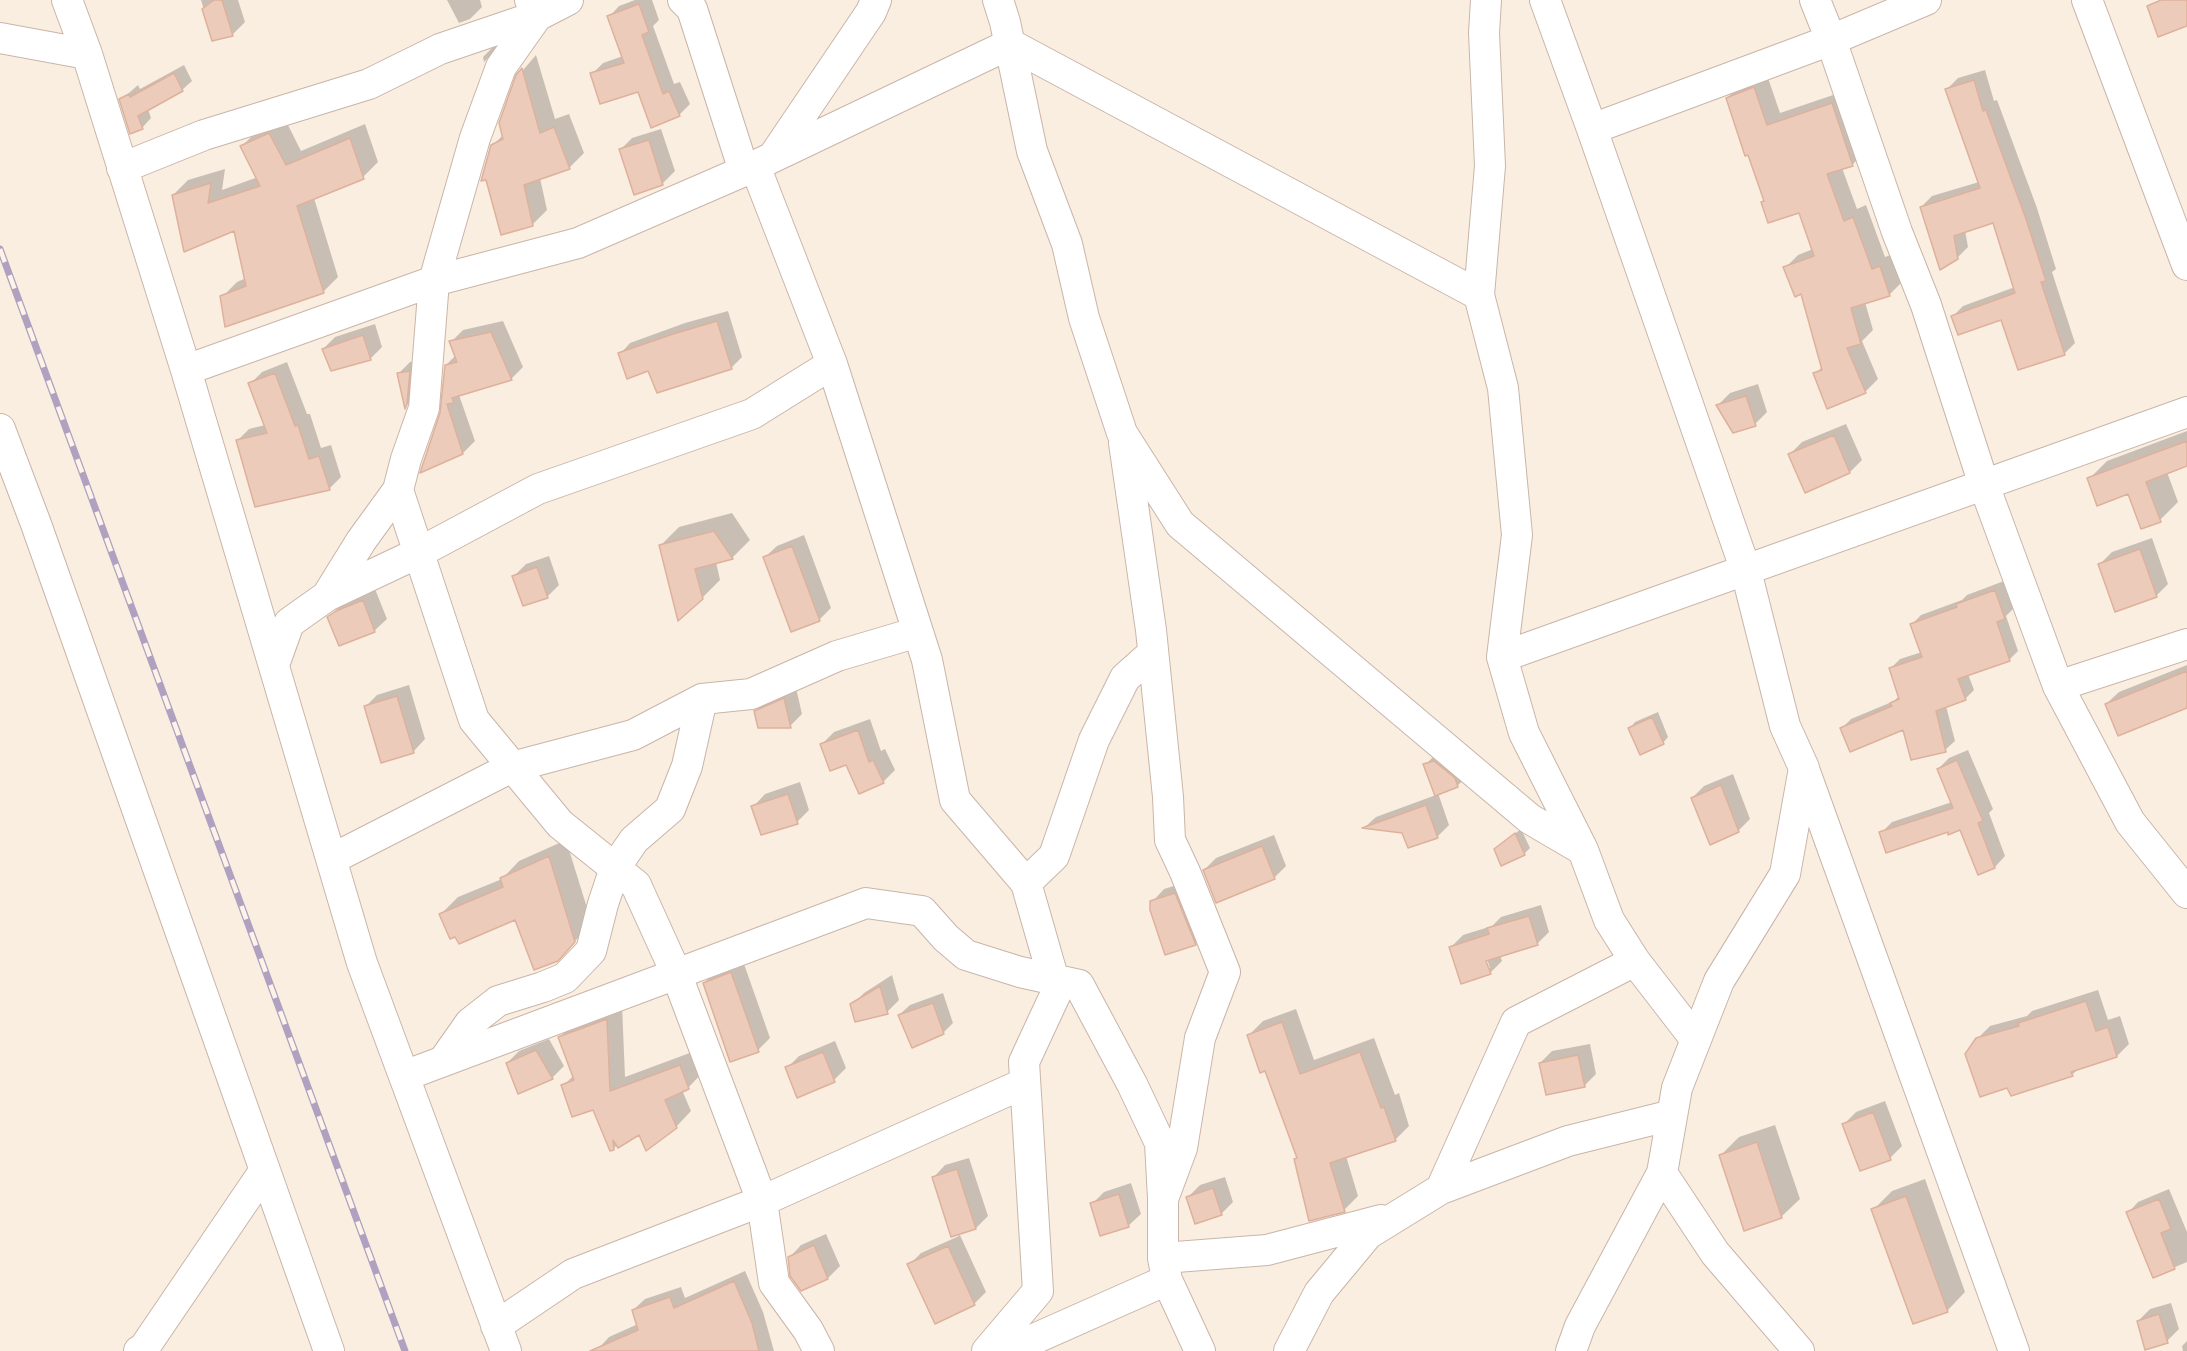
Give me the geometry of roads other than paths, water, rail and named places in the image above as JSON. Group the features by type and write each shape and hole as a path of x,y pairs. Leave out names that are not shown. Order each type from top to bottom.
{"street":[{"path":"67,0 87,54 186,370 362,963 501,1339 573,1274 762,1201 1025,1083"},
{"path":"122,168 204,135 369,84 440,49 533,8 568,0"},
{"path":"683,0 692,9 758,165 832,364 927,660 955,800 1026,883 1056,991 1024,1062 1038,1291 987,1351"},
{"path":"758,165 871,12 876,0"},
{"path":"998,0 1010,44 1032,151 1067,244 1084,318 1122,433 1153,654 1168,797 1170,840 1225,972 1200,1038 1182,1148 1163,1200"},
{"path":"1486,0 1484,33 1490,166 1479,295 1503,388 1517,535 1502,657 1524,733 1583,850 1609,920 1635,961 1696,1040"},
{"path":"1545,0 1746,571 1785,726 1804,768 2014,1351"},
{"path":"1815,0 1897,232 1926,305 1984,485 2058,686 2130,822 2187,893"},
{"path":"1592,129 1831,40 1926,0"},
{"path":"2087,0 2187,265"},
{"path":"327,596 361,541 398,490 424,408 434,281 475,138 501,67 533,8"},
{"path":"0,38 87,54"},
{"path":"186,370 434,281 578,243 758,165 1010,44"},
{"path":"1010,44 1479,295"},
{"path":"274,665 289,623 327,596 420,552 538,489 752,414 832,364"},
{"path":"1502,657 2187,412"},
{"path":"0,429 36,524 329,1351"},
{"path":"1122,433 1180,524 1530,819 1583,850"},
{"path":"398,490 474,720 560,824 636,885 676,973 762,1201 774,1283 808,1330 819,1351"},
{"path":"332,859 512,768 633,735 702,699 751,694 837,656 918,632"},
{"path":"2058,686 2187,644"},
{"path":"1026,883 1054,856 1094,740 1125,678 1153,654"},
{"path":"444,1060 470,1023 498,1001 565,978 591,951 615,868 634,840 670,809 687,766 702,699"},
{"path":"1571,1351 1580,1326 1662,1173 1677,1088 1719,981 1785,874 1804,768"},
{"path":"404,1076 866,903 922,911 946,938 966,955 1053,981 1079,985 1132,1084 1160,1143 1165,1269 1200,1351"},
{"path":"1445,1180 1516,1022 1635,961"},
{"path":"1290,1351 1319,1293 1368,1233 1398,1215 1445,1180 1568,1141 1672,1115"},
{"path":"138,1351 144,1348 265,1170"},
{"path":"1662,1173 1715,1254 1799,1351"},
{"path":"1007,1351 1165,1269 1267,1250 1398,1215"}],"railway":[{"path":"0,249 405,1351"}]}
